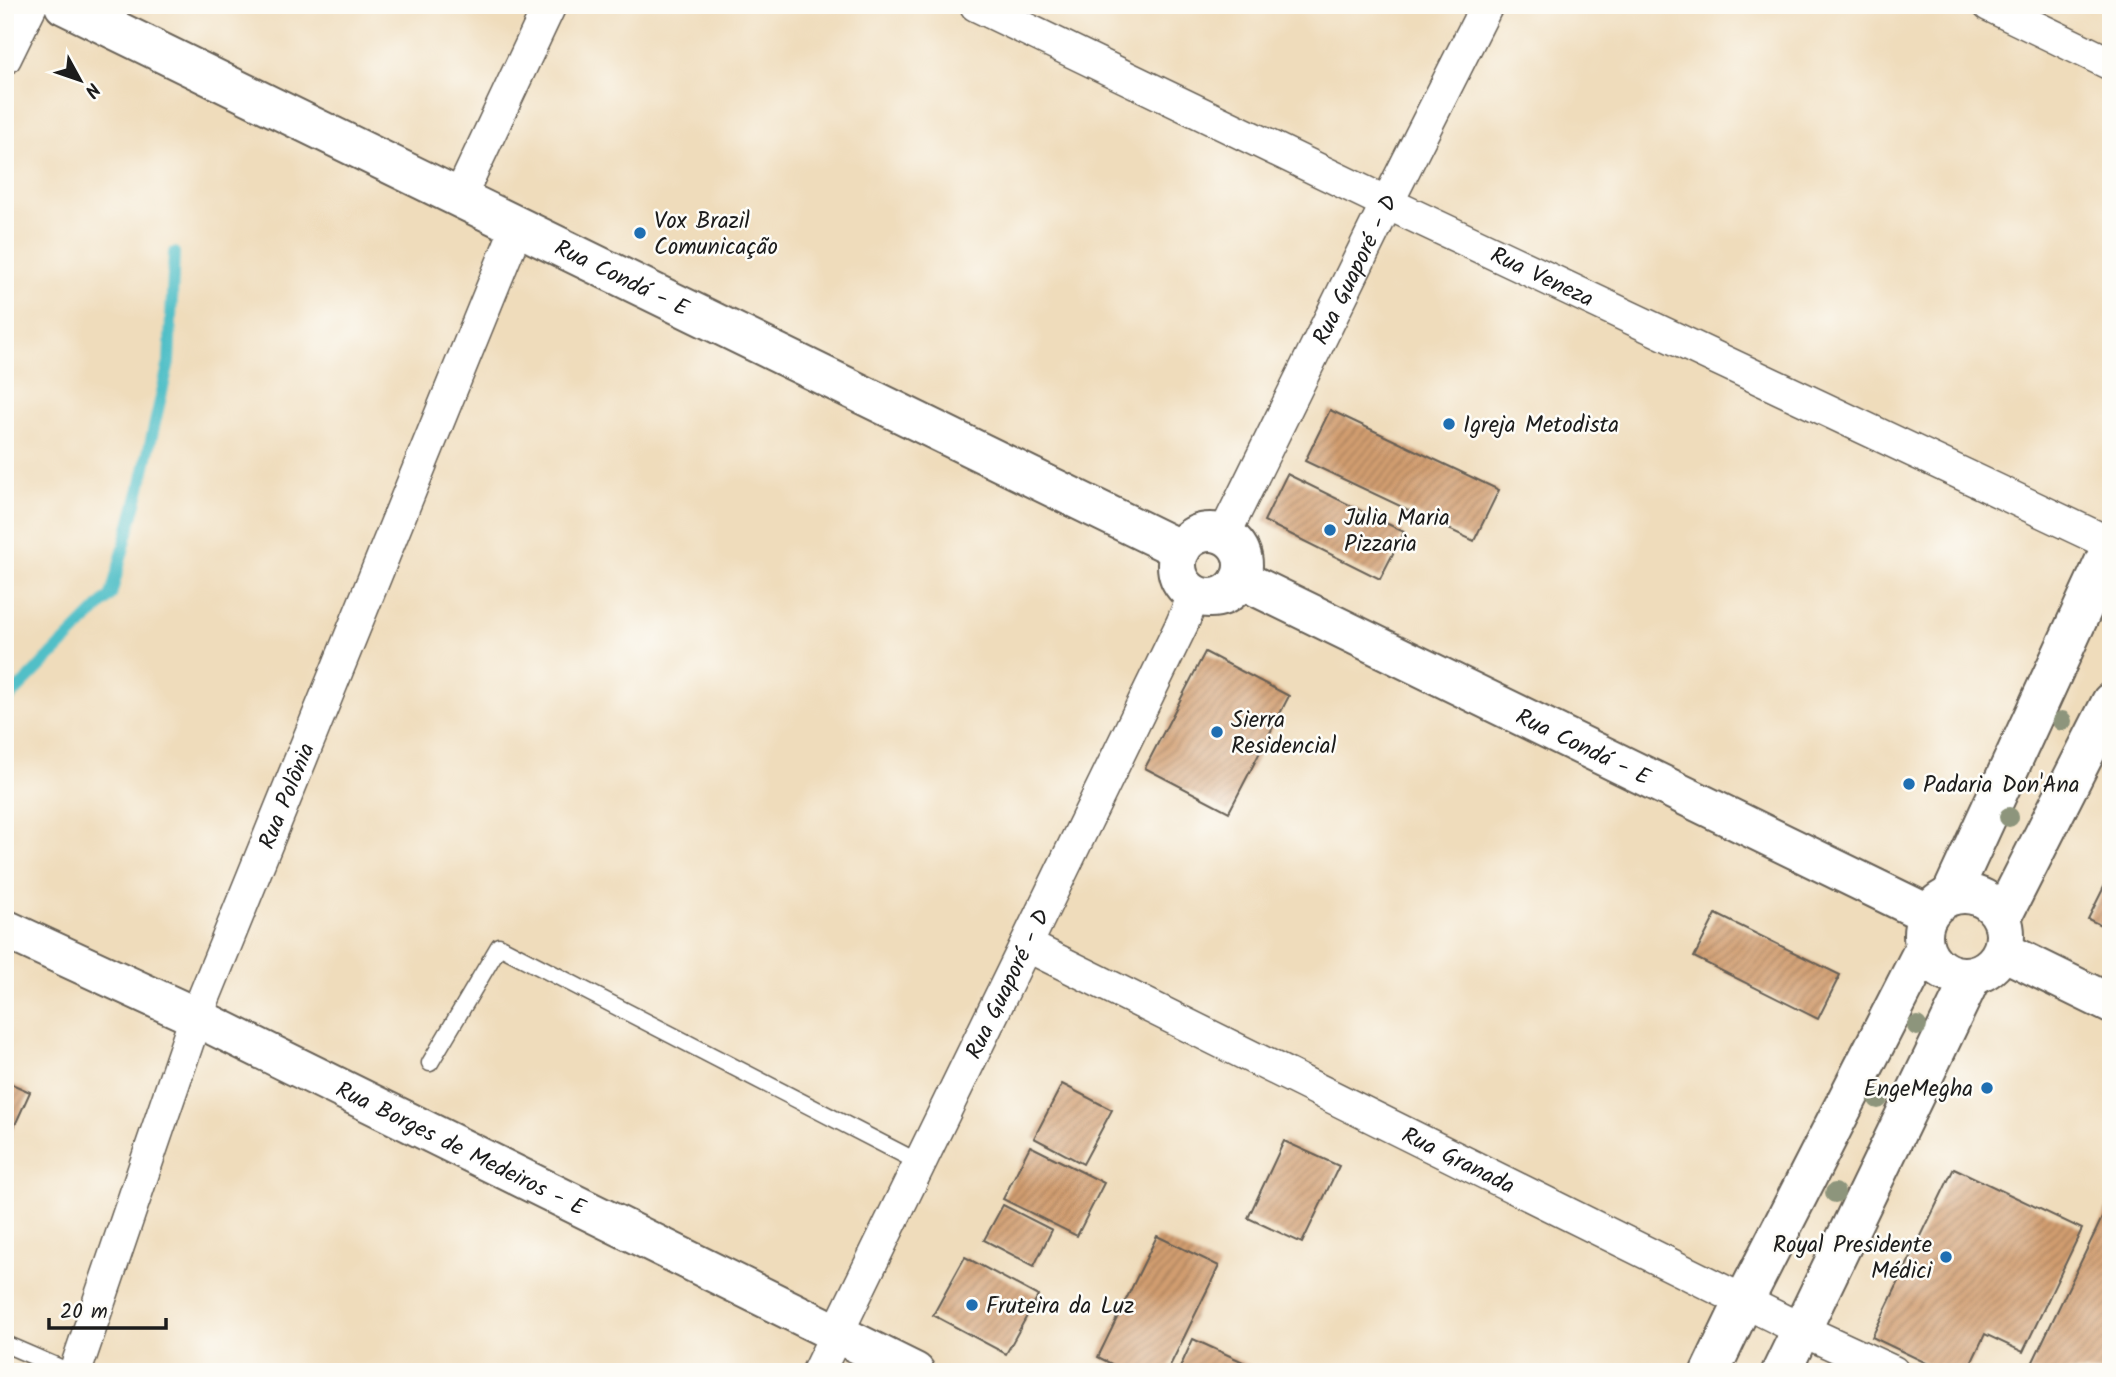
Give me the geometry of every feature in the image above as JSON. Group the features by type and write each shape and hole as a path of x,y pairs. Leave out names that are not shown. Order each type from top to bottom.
{"street":[{"path":"5,58 31,5"},
{"name":"Rua Condá - E","path":"64,5 1181,550"},
{"path":"459,198 550,5"},
{"name":"Rua Veneza","path":"976,5 2111,546"},
{"name":"Rua Guaporé - D","path":"1224,535 1487,5"},
{"path":"1989,5 2111,64"},
{"name":"Rua Polônia","path":"72,1372 196,1017 517,227"},
{"path":"1204,532 1224,535 1237,545 1242,555 1240,579 1232,589 1222,595 1210,598 1195,593 1181,579 1177,568 1181,550 1192,537 1204,532"},
{"path":"1710,1372 1934,919 2111,546"},
{"name":"Rua Condá - E","path":"1240,579 1934,919"},
{"name":"Rua Guaporé - D","path":"818,1372 1195,593"},
{"path":"1934,919 1935,965 1952,975 1972,976 1990,967 2002,934 2111,702"},
{"path":"1934,919 1971,894 1989,902 2002,934 2111,1004"},
{"name":"Rua Borges de Medeiros - E","path":"5,929 196,1017 915,1372"},
{"name":"Rua Granada","path":"1026,945 1802,1329 1856,1364 1893,1372"},
{"path":"1781,1372 1972,976"}],"lane":[{"path":"430,1063 499,946 920,1163"},
{"path":"5,1344 72,1372"}],"building":[{"path":"1330,410 1499,490 1474,541 1305,461"},
{"path":"1287,474 1404,532 1380,579 1264,521"},
{"name":"Sierra Residencial","path":"1205,652 1289,696 1229,812 1145,768"},
{"path":"2111,873 2111,930 2088,919"},
{"path":"1716,914 1840,975 1818,1019 1694,957"},
{"path":"5,1081 30,1092 5,1147"},
{"path":"1062,1084 1112,1110 1083,1164 1034,1138"},
{"path":"1284,1141 1339,1166 1302,1243 1248,1218"},
{"path":"1030,1146 1104,1183 1077,1236 1003,1199"},
{"path":"1954,1168 2082,1229 2023,1352 1985,1334 1967,1372 1945,1372 1872,1337"},
{"path":"2111,1199 2111,1364 2107,1372 2028,1372"},
{"path":"1003,1205 1052,1230 1034,1266 984,1240"},
{"path":"1157,1236 1219,1266 1167,1372 1127,1372 1098,1357"},
{"path":"965,1257 1038,1296 1006,1354 933,1315"},
{"path":"1193,1339 1265,1372 1178,1372"}],"waterway":[{"path":"5,702 111,595 139,492 169,362 174,253"}],"place":[{"name":"Vox Brazil Comunicação","path":"640,233"},
{"name":"Igreja Metodista","path":"1449,424"},
{"name":"Julia Maria Pizzaria","path":"1330,530"},
{"name":"Sierra Residencial","path":"1217,732"},
{"name":"Padaria Don'Ana","path":"1909,784"},
{"name":"EngeMegha","path":"1987,1088"},
{"name":"Royal Presidente Médici","path":"1946,1257"},
{"name":"Fruteira da Luz","path":"972,1305"}]}
